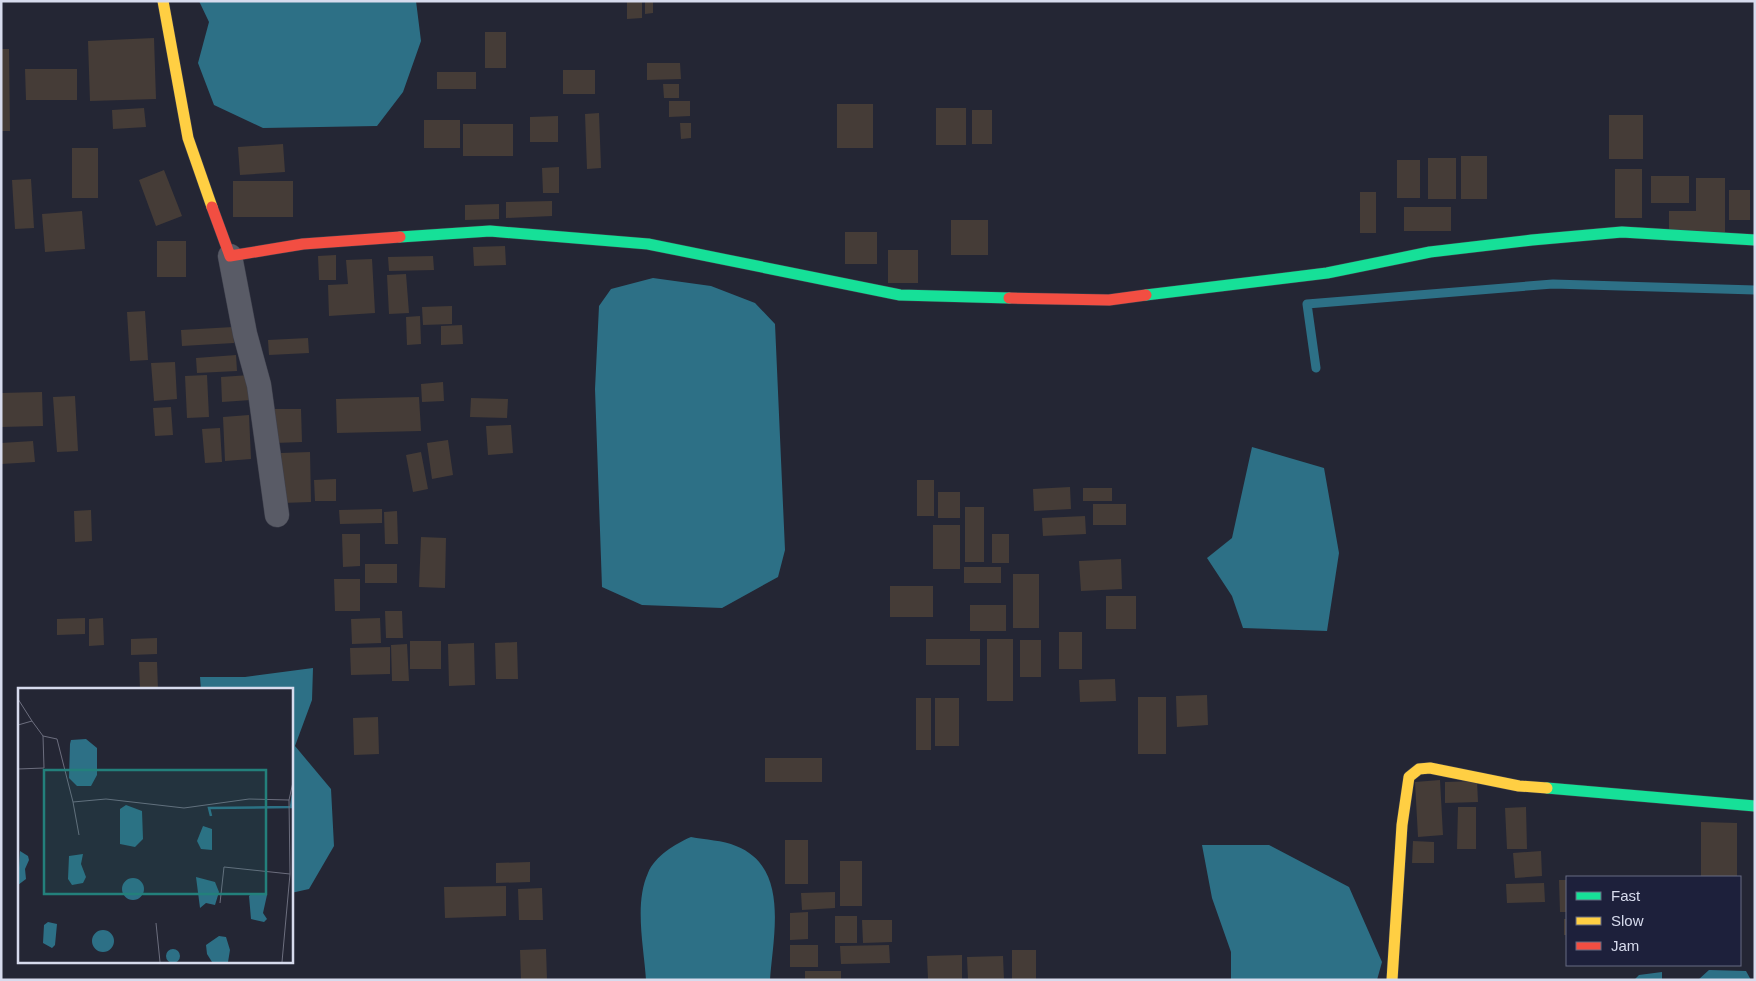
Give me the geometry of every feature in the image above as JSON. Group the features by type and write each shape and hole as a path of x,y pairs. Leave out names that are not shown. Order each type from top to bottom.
{"street":[{"path":"162,1 188,138 230,256 245,334 259,386 277,515"},
{"path":"230,256 303,244 490,232 648,244 900,295 1109,300 1327,273 1430,252 1532,240 1622,232 1755,240"},
{"path":"1392,980 1402,825 1409,777 1419,769 1430,768 1519,786 1755,806"}],"water":[{"path":"199,1 416,1 421,41 403,92 377,126 263,128 214,105 198,63 209,22"},
{"path":"653,278 711,286 755,303 775,324 785,550 778,577 722,608 642,605 602,587 595,389 599,306 611,289"},
{"path":"1252,447 1324,468 1339,553 1327,631 1243,628 1232,596 1207,558 1232,538"},
{"path":"313,668 312,700 295,746 331,789 334,846 309,889 292,893 292,688 201,688 200,677 245,677"},
{"path":"691,837 720,841 736,846 753,856 765,870 771,886 775,924 770,980 646,980 641,926 644,885 655,861 672,847"},
{"path":"1202,845 1269,845 1349,887 1382,962 1377,980 1231,980 1231,952 1212,898"},
{"path":"1709,970 1746,971 1751,980 1698,980"},
{"path":"1662,972 1662,980 1634,980 1639,975"}],"building":[{"path":"627,1 642,1 642,18 627,19"},
{"path":"645,1 653,1 653,13 645,14"},
{"path":"485,32 506,32 506,68 485,68"},
{"path":"154,38 156,99 90,101 88,41"},
{"path":"1,49 9,49 10,131 1,131"},
{"path":"647,63 680,63 681,79 647,80"},
{"path":"25,69 77,69 77,100 26,100"},
{"path":"563,70 595,70 595,94 563,94"},
{"path":"437,72 476,72 476,89 437,89"},
{"path":"663,84 679,84 679,98 664,98"},
{"path":"669,101 690,101 690,116 669,117"},
{"path":"837,104 873,104 873,148 837,148"},
{"path":"144,108 146,127 113,129 112,110"},
{"path":"936,108 966,108 966,145 936,145"},
{"path":"972,110 992,110 992,144 972,144"},
{"path":"599,113 601,168 587,169 585,114"},
{"path":"1609,115 1643,115 1643,159 1609,159"},
{"path":"558,116 558,142 530,142 530,117"},
{"path":"424,120 460,120 460,148 424,148"},
{"path":"680,123 691,123 691,138 681,139"},
{"path":"463,124 513,124 513,156 463,156"},
{"path":"283,144 285,172 240,175 238,147"},
{"path":"72,148 98,148 98,198 72,198"},
{"path":"1461,156 1487,156 1487,199 1461,199"},
{"path":"1428,158 1456,158 1456,199 1428,199"},
{"path":"1397,160 1420,160 1420,198 1397,198"},
{"path":"559,167 559,193 543,193 542,168"},
{"path":"1615,169 1642,169 1642,218 1615,218"},
{"path":"164,170 182,216 156,226 139,180"},
{"path":"1651,176 1689,176 1689,203 1651,203"},
{"path":"1696,178 1725,178 1725,233 1669,233 1669,211 1696,211"},
{"path":"31,179 34,228 15,229 12,180"},
{"path":"233,181 293,181 293,217 233,217"},
{"path":"1729,190 1750,190 1750,220 1729,220"},
{"path":"1360,192 1376,192 1376,233 1360,233"},
{"path":"552,201 552,216 506,218 506,202"},
{"path":"499,204 499,219 465,220 465,205"},
{"path":"1404,207 1451,207 1451,231 1404,231"},
{"path":"82,211 85,249 45,252 42,214"},
{"path":"951,220 988,220 988,255 951,255"},
{"path":"845,232 877,232 877,264 845,264"},
{"path":"157,241 186,241 186,277 157,277"},
{"path":"505,246 506,265 474,266 473,247"},
{"path":"888,250 918,250 918,283 888,283"},
{"path":"336,255 336,280 319,280 318,256"},
{"path":"433,256 434,270 389,271 388,257"},
{"path":"372,259 375,313 329,316 328,285 348,284 346,260"},
{"path":"406,274 409,313 389,314 387,275"},
{"path":"452,306 452,324 423,325 422,307"},
{"path":"145,311 148,360 130,361 127,312"},
{"path":"420,316 421,344 407,345 406,317"},
{"path":"462,325 463,344 441,345 441,326"},
{"path":"233,327 234,343 182,346 181,330"},
{"path":"308,338 309,353 269,355 268,340"},
{"path":"236,355 237,371 197,373 196,358"},
{"path":"175,362 177,399 154,401 151,363"},
{"path":"207,375 209,417 187,418 185,376"},
{"path":"250,375 251,400 222,402 221,377"},
{"path":"443,382 444,401 422,402 421,384"},
{"path":"42,392 43,426 1,427 1,393"},
{"path":"75,396 78,451 57,452 53,397"},
{"path":"419,397 421,431 337,433 336,399"},
{"path":"471,398 508,399 507,418 470,417"},
{"path":"171,407 173,435 155,436 153,408"},
{"path":"274,409 301,409 302,442 275,443"},
{"path":"249,415 251,459 225,461 223,417"},
{"path":"511,425 513,453 488,455 486,426"},
{"path":"220,428 222,462 205,463 202,429"},
{"path":"448,440 453,475 432,479 427,443"},
{"path":"33,441 35,462 1,464 1,443"},
{"path":"310,452 311,502 282,503 281,453"},
{"path":"421,452 428,489 413,492 406,455"},
{"path":"336,479 336,501 315,501 314,480"},
{"path":"917,480 934,480 934,516 917,516"},
{"path":"1070,487 1071,509 1034,511 1033,489"},
{"path":"1083,488 1112,488 1112,501 1083,501"},
{"path":"938,492 960,492 960,518 938,518"},
{"path":"1093,504 1126,504 1126,525 1093,525"},
{"path":"965,507 984,507 984,562 965,562"},
{"path":"382,509 382,523 340,524 339,510"},
{"path":"91,510 92,541 75,542 74,511"},
{"path":"397,511 398,544 385,544 384,512"},
{"path":"1085,516 1086,534 1043,536 1042,518"},
{"path":"933,525 960,525 960,569 933,569"},
{"path":"342,534 360,534 360,566 343,567"},
{"path":"992,534 1009,534 1009,563 992,563"},
{"path":"421,537 446,538 445,588 419,587"},
{"path":"1121,559 1122,589 1081,591 1079,561"},
{"path":"365,564 397,564 397,583 365,583"},
{"path":"964,567 1001,567 1001,583 964,583"},
{"path":"1013,574 1039,574 1039,628 1013,628"},
{"path":"334,579 360,579 360,611 335,611"},
{"path":"890,586 933,586 933,617 890,617"},
{"path":"1106,596 1136,596 1136,629 1106,629"},
{"path":"970,605 1006,605 1006,631 970,631"},
{"path":"385,611 402,611 403,638 386,638"},
{"path":"85,618 85,634 57,635 57,619"},
{"path":"103,618 104,645 89,646 89,619"},
{"path":"380,618 381,643 352,644 351,619"},
{"path":"1059,632 1082,632 1082,669 1059,669"},
{"path":"157,638 157,654 131,655 131,639"},
{"path":"926,639 980,639 980,665 926,665"},
{"path":"987,639 1013,639 1013,701 987,701"},
{"path":"1020,640 1041,640 1041,677 1020,677"},
{"path":"410,641 441,641 441,669 410,669"},
{"path":"517,642 518,679 496,679 495,643"},
{"path":"474,643 475,685 449,686 448,644"},
{"path":"407,644 409,681 392,681 391,645"},
{"path":"390,647 390,674 351,675 350,648"},
{"path":"139,662 157,662 158,688 140,688"},
{"path":"1115,679 1116,701 1080,702 1079,680"},
{"path":"1207,695 1208,725 1177,727 1176,696"},
{"path":"1138,697 1166,697 1166,754 1138,754"},
{"path":"916,698 931,698 931,750 916,750"},
{"path":"935,698 959,698 959,746 935,746"},
{"path":"378,717 379,754 354,755 353,718"},
{"path":"765,758 822,758 822,782 765,782"},
{"path":"1440,780 1443,835 1418,837 1415,782"},
{"path":"1477,781 1478,802 1445,803 1445,782"},
{"path":"1458,807 1476,807 1476,849 1457,849"},
{"path":"1526,807 1527,849 1507,849 1505,808"},
{"path":"1701,822 1737,823 1737,876 1701,876"},
{"path":"785,840 808,840 808,884 785,884"},
{"path":"1413,841 1434,842 1434,863 1412,863"},
{"path":"1541,851 1542,876 1515,878 1513,853"},
{"path":"840,861 862,861 862,906 840,906"},
{"path":"530,862 530,882 496,883 496,863"},
{"path":"1559,880 1566,880 1566,912 1560,912"},
{"path":"1544,883 1545,902 1507,903 1506,884"},
{"path":"506,886 506,916 445,918 444,887"},
{"path":"542,888 543,920 519,920 518,889"},
{"path":"835,892 835,908 802,910 801,893"},
{"path":"808,912 808,939 790,940 790,913"},
{"path":"835,916 857,916 857,943 835,943"},
{"path":"1564,919 1566,919 1566,935 1564,935"},
{"path":"862,920 892,920 892,942 863,943"},
{"path":"790,945 818,945 818,967 790,967"},
{"path":"889,945 890,963 841,964 840,946"},
{"path":"546,949 547,980 521,980 520,950"},
{"path":"1012,950 1036,950 1036,980 1012,980"},
{"path":"962,955 962,979 928,979 927,956"},
{"path":"1003,956 1004,980 968,980 967,957"},
{"path":"805,971 841,971 841,980 805,980"}],"waterway":[{"path":"1316,368 1307,304 1553,284 1755,290"}],"traffic: fast":[{"path":"400,237 490,231 648,244 900,295 1009,298"},
{"path":"1146,295 1327,273 1430,252 1532,240 1622,232 1755,240"},
{"path":"1547,788 1755,806"}],"traffic: slow":[{"path":"163,1 188,138 212,207"},
{"path":"1392,980 1402,825 1409,777 1419,769 1430,768 1519,786 1547,788"}],"traffic: jam":[{"path":"212,207 230,256 303,244 400,237"},
{"path":"1009,298 1109,300 1146,295"}]}
